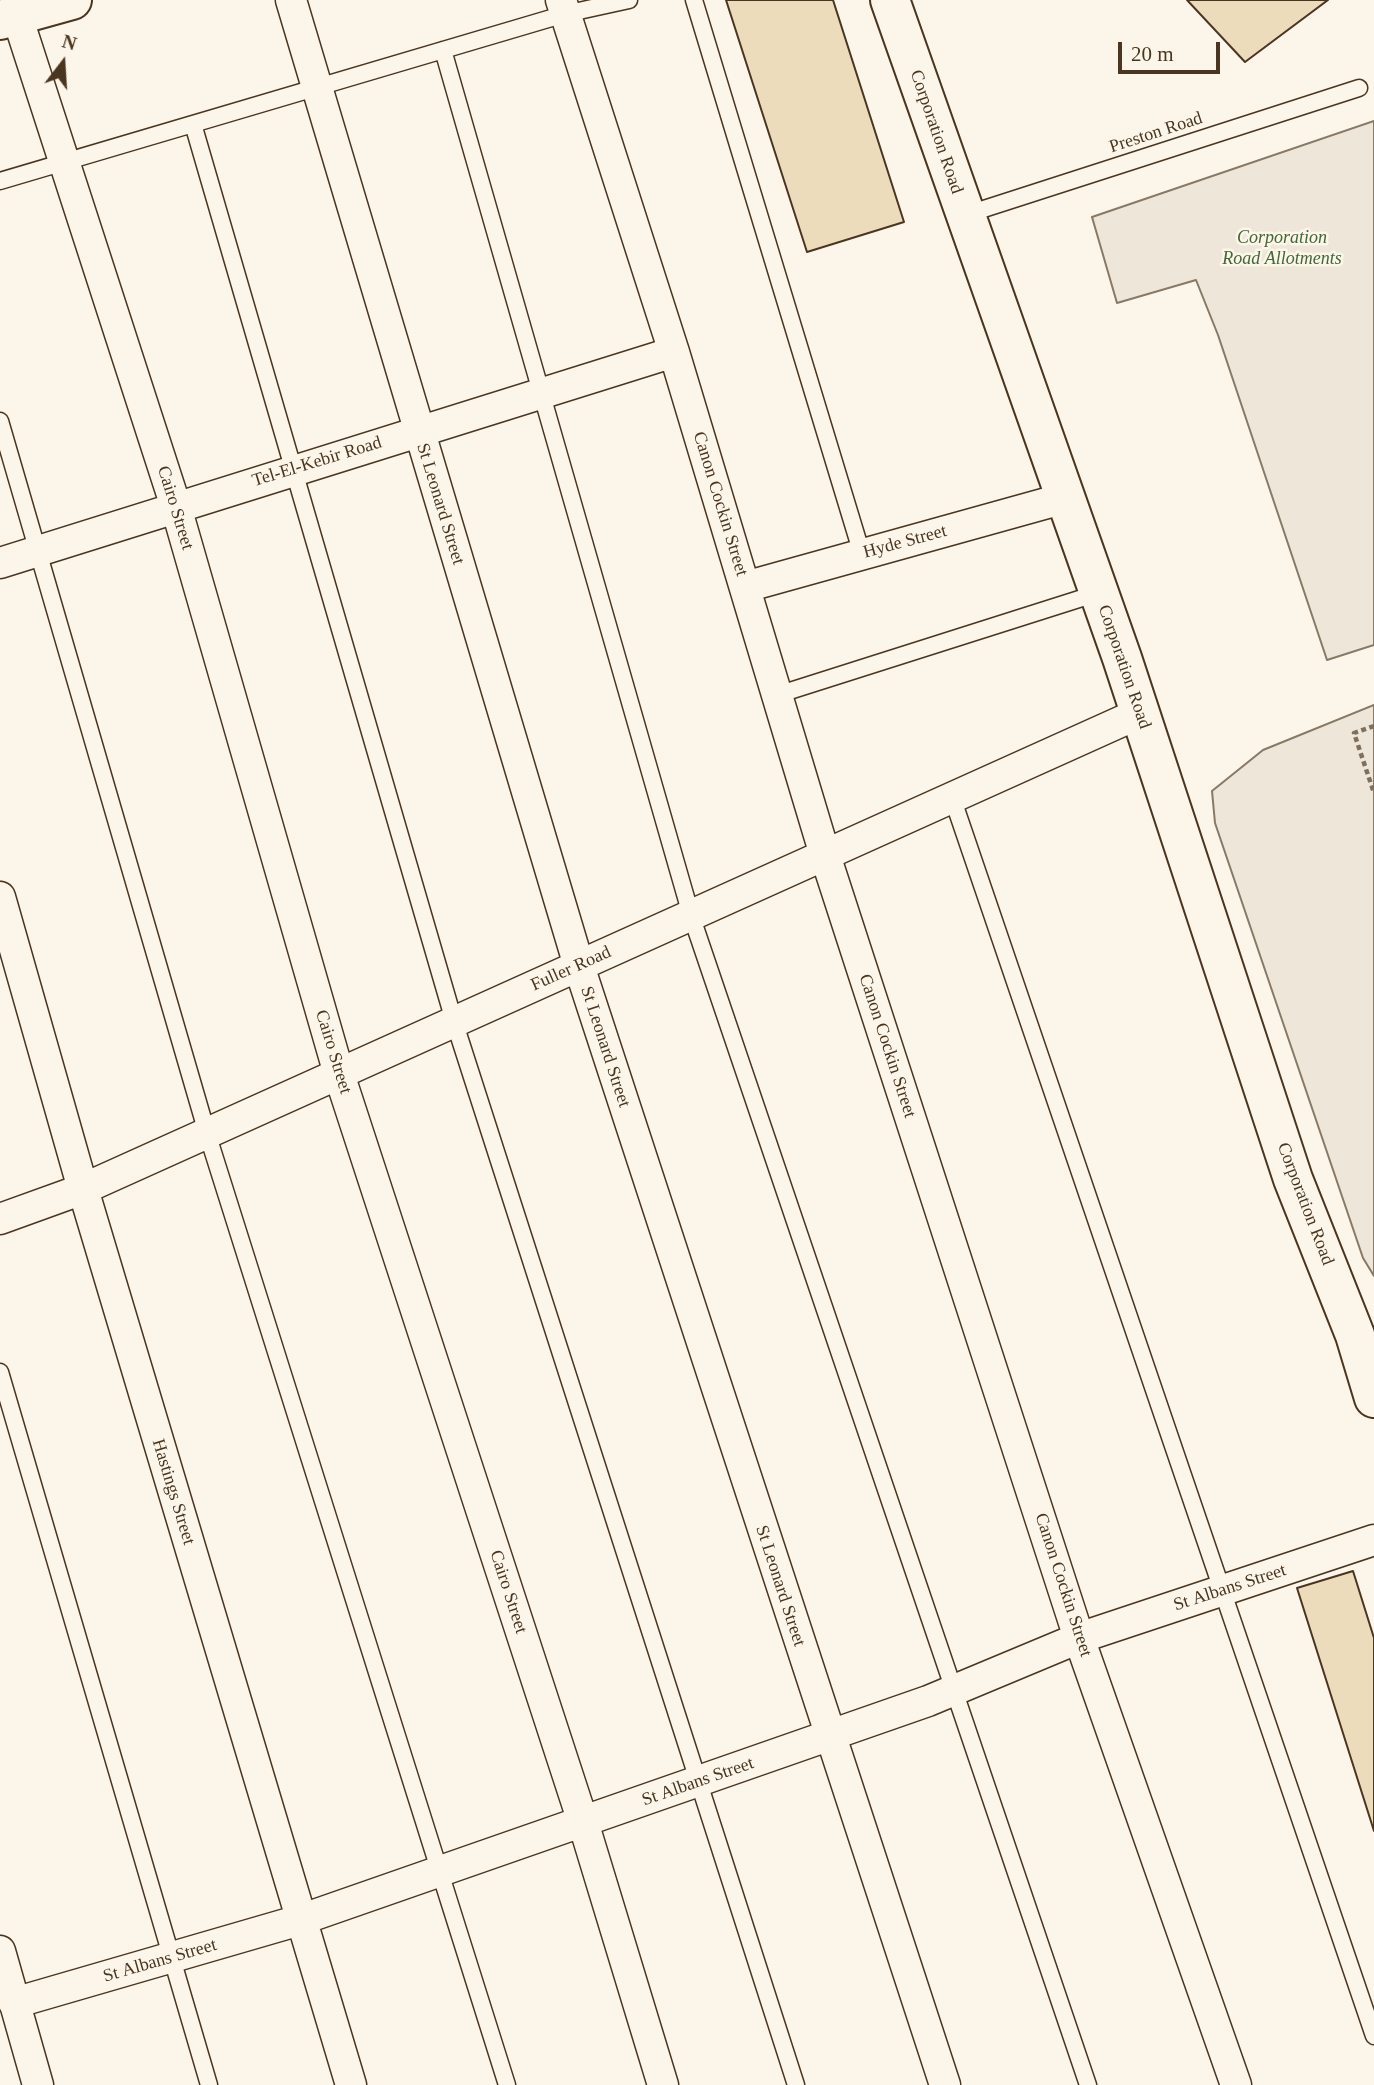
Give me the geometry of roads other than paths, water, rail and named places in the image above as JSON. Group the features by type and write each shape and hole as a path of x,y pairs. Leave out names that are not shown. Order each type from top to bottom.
{"street":[{"path":"9,18 72,0"},
{"name":"St Leonard Street","path":"291,0 579,965 945,2085"},
{"name":"Corporation Road","path":"890,0 1099,593 1293,1179 1365,1344 1374,1398"},
{"name":"Canon Cockin Street","path":"563,7 674,352 825,855 1079,1638 1236,2085"},
{"name":"Cairo Street","path":"9,18 65,162 176,507 339,1074 583,1822 663,2085"},
{"name":"Tel-El-Kebir Road","path":"0,563 674,352"},
{"name":"Hyde Street","path":"745,587 1065,498"},
{"name":"Fuller Road","path":"0,1219 83,1189 1140,713"},
{"name":"Hastings Street","path":"0,897 83,1189 351,2085"},
{"name":"St Albans Street","path":"14,2003 300,1920 829,1736 955,1689 1079,1638 1374,1540"},
{"path":"0,1951 38,2085"}],"lane":[{"path":"0,181 443,50 563,7 629,0"},
{"path":"694,0 862,554"},
{"path":"443,50 691,915 1088,2085"},
{"name":"Preston Road","path":"965,215 1359,88"},
{"path":"192,124 454,1021 796,2085"},
{"path":"0,421 207,1133 507,2085"},
{"path":"777,695 1099,593"},
{"path":"952,797 1374,2036"},
{"path":"0,1372 209,2085"}],"park label":[{"name":"Corporation Road Allotments","path":"1282,248"}]}
